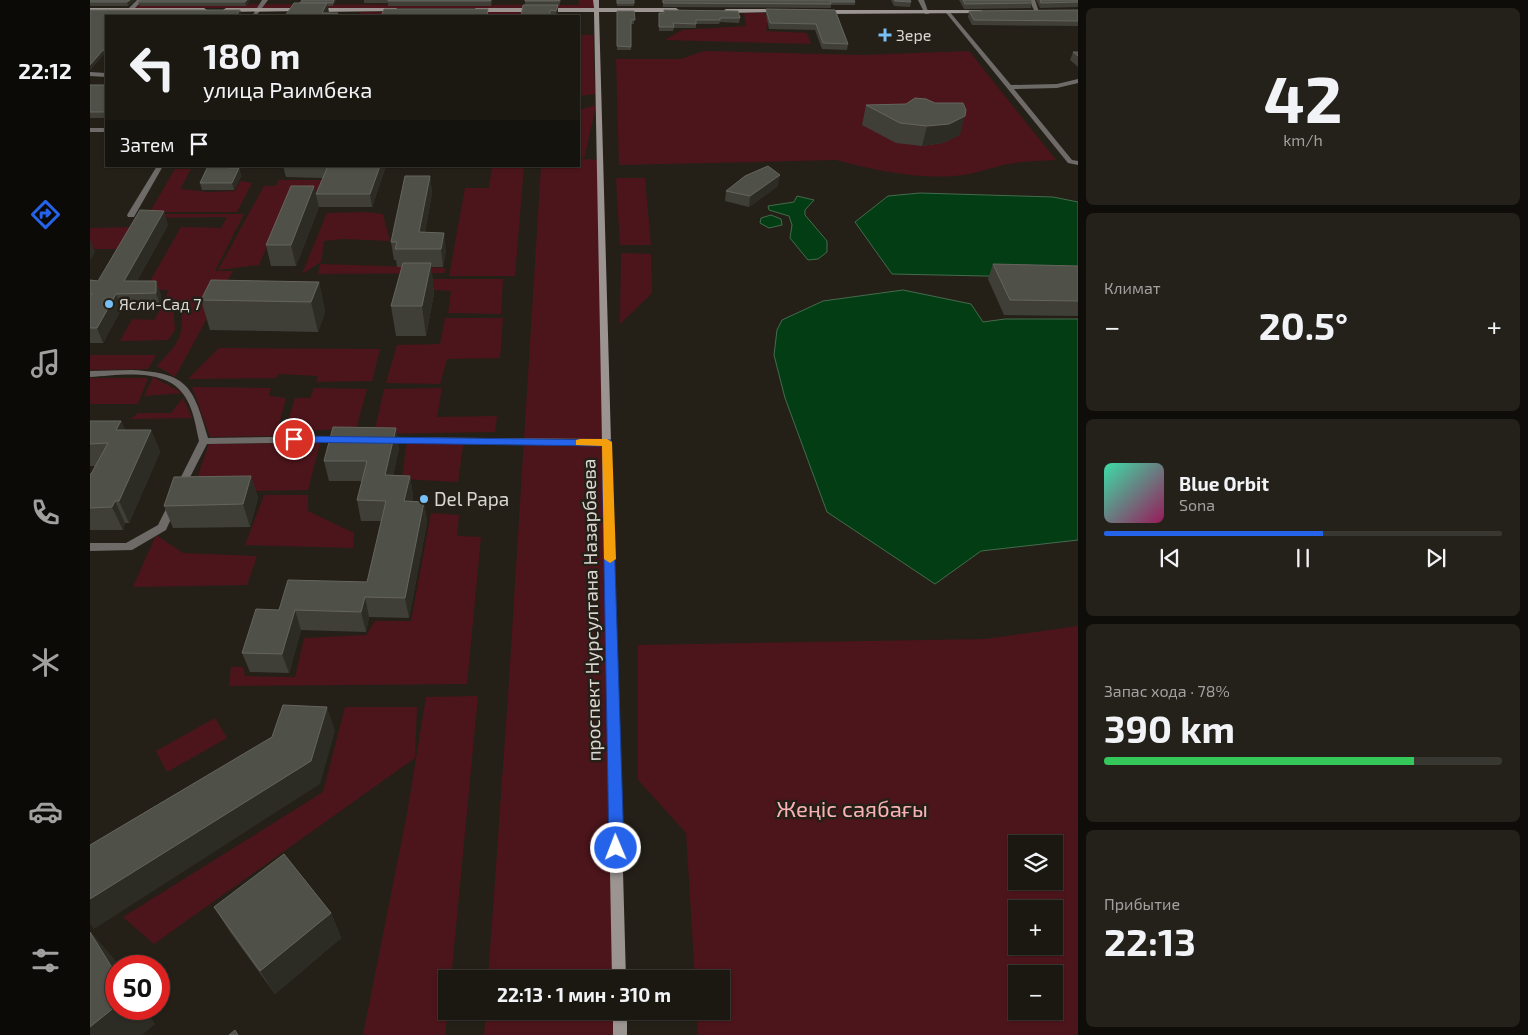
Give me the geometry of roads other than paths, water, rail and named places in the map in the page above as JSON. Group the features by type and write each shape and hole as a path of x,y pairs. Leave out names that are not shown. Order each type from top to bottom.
{"main road":[{"name":"проспект Нурсултана Назарбаева","path":"596,0 619,970"},
{"path":"90,10 208,10"},
{"path":"218,10 401,10"},
{"path":"468,10 683,10"},
{"path":"722,11 790,11"},
{"path":"1027,12 1045,11"},
{"path":"820,12 988,12"},
{"path":"620,1020 620,1035"}],"street":[{"path":"130,10 140,0"},
{"path":"255,15 264,0"},
{"path":"921,0 927,13"},
{"path":"1032,0 1037,11"},
{"path":"949,13 1070,162 1078,163"},
{"path":"90,74 105,75"},
{"path":"1008,87 1057,86 1078,81"},
{"path":"90,130 105,130"},
{"path":"131,215 159,167"},
{"path":"90,374 153,373 179,383 192,399 204,441 162,527 128,547 90,547"},
{"path":"204,441 356,439"},
{"path":"376,440 607,442"}],"place":[{"name":"Зере","path":"885,35"},
{"name":"Ясли-Сад 7","path":"109,304"},
{"name":"Del Papa","path":"424,499"}],"park label":[{"name":"Жеңіс саябағы","path":"852,809"}]}
